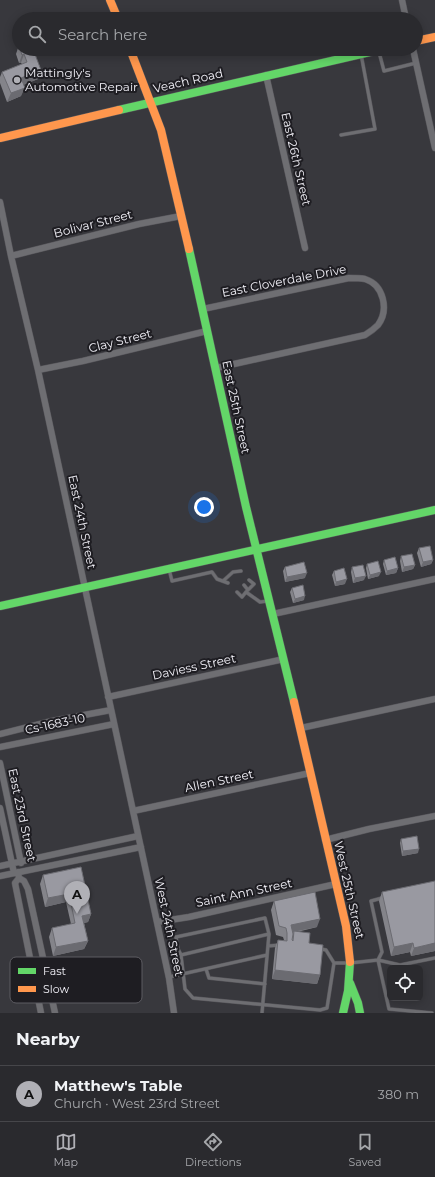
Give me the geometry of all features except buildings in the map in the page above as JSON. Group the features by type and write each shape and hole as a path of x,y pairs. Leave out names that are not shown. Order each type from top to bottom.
{"street":[{"path":"110,0 115,12"},
{"path":"402,0 405,12"},
{"path":"423,40 435,37"},
{"name":"East 25th Street","path":"133,56 161,130 257,550 301,728 310,773"},
{"name":"Veach Road","path":"0,138 352,56"},
{"path":"415,56 435,148"},
{"name":"East 26th Street","path":"266,75 305,248"},
{"name":"East 24th Street","path":"0,202 38,370 141,847"},
{"name":"Bolivar Street","path":"11,256 139,224 181,216"},
{"name":"East Cloverdale Drive","path":"203,309 349,278 365,280 372,283 377,288 383,300 384,311 381,320 365,335 216,368"},
{"name":"Clay Street","path":"38,370 83,361 208,331"},
{"path":"0,606 435,510"},
{"path":"273,614 435,579"},
{"name":"Daviess Street","path":"108,697 284,659"},
{"path":"301,728 435,699"},
{"path":"0,734 58,720 111,710"},
{"name":"Cs-1683-10","path":"0,747 114,724"},
{"name":"East 23rd Street","path":"0,763 21,861 18,873"},
{"name":"Allen Street","path":"133,811 310,773"},
{"name":"West 25th Street","path":"310,773 349,941 350,983 343,1013"},
{"name":"East 23rd Street","path":"0,808 12,863 18,873"},
{"path":"325,840 369,829 435,816"},
{"path":"0,866 138,836"},
{"path":"0,876 141,847"},
{"name":"West 24th Street","path":"141,847 169,978 174,1013"},
{"path":"18,873 15,883 30,957"},
{"path":"18,873 28,889 43,957"},
{"name":"Saint Ann Street","path":"157,922 189,917 336,884"},
{"path":"350,983 358,1003 360,1013"},
{"path":"39,1003 41,1013"},
{"path":"53,1003 55,1013"}],"lane":[{"path":"341,135 375,129 361,56"},
{"path":"382,56 384,71 416,62"},
{"path":"169,569 172,581 212,572 217,580 228,583"},
{"path":"223,581 233,572 241,571"},
{"path":"229,575 236,576"},
{"path":"237,592 242,597 254,584 250,580"},
{"path":"244,585 247,591 260,602 270,601"},
{"path":"385,898 371,901 382,952 378,960 389,1009 432,1013"},
{"path":"262,1013 263,1004 265,984 269,934 265,918 176,937 178,949 181,955 185,989 193,998 263,1004 320,1010 327,1008 334,964 326,950 313,948"},
{"path":"181,955 269,934"},
{"path":"268,946 284,945"},
{"path":"169,978 267,955"},
{"path":"334,964 350,964 378,960 400,965 435,958"},
{"path":"206,969 209,978 265,984"}],"traffic: fast":[{"path":"119,110 353,56"},
{"path":"189,249 246,507 294,702"},
{"path":"0,606 435,510"},
{"path":"343,1013 348,991 350,962"},
{"path":"350,983 358,1003 360,1013"}],"traffic: slow":[{"path":"110,0 115,12"},
{"path":"423,40 435,37"},
{"path":"133,56 161,130 189,249"},
{"path":"0,138 119,110"},
{"path":"294,702 346,926 350,962"}],"place":[{"name":"Mattingly's Automotive Repair","path":"17,80"},
{"name":"Matthew's Table","path":"77,914"}]}
